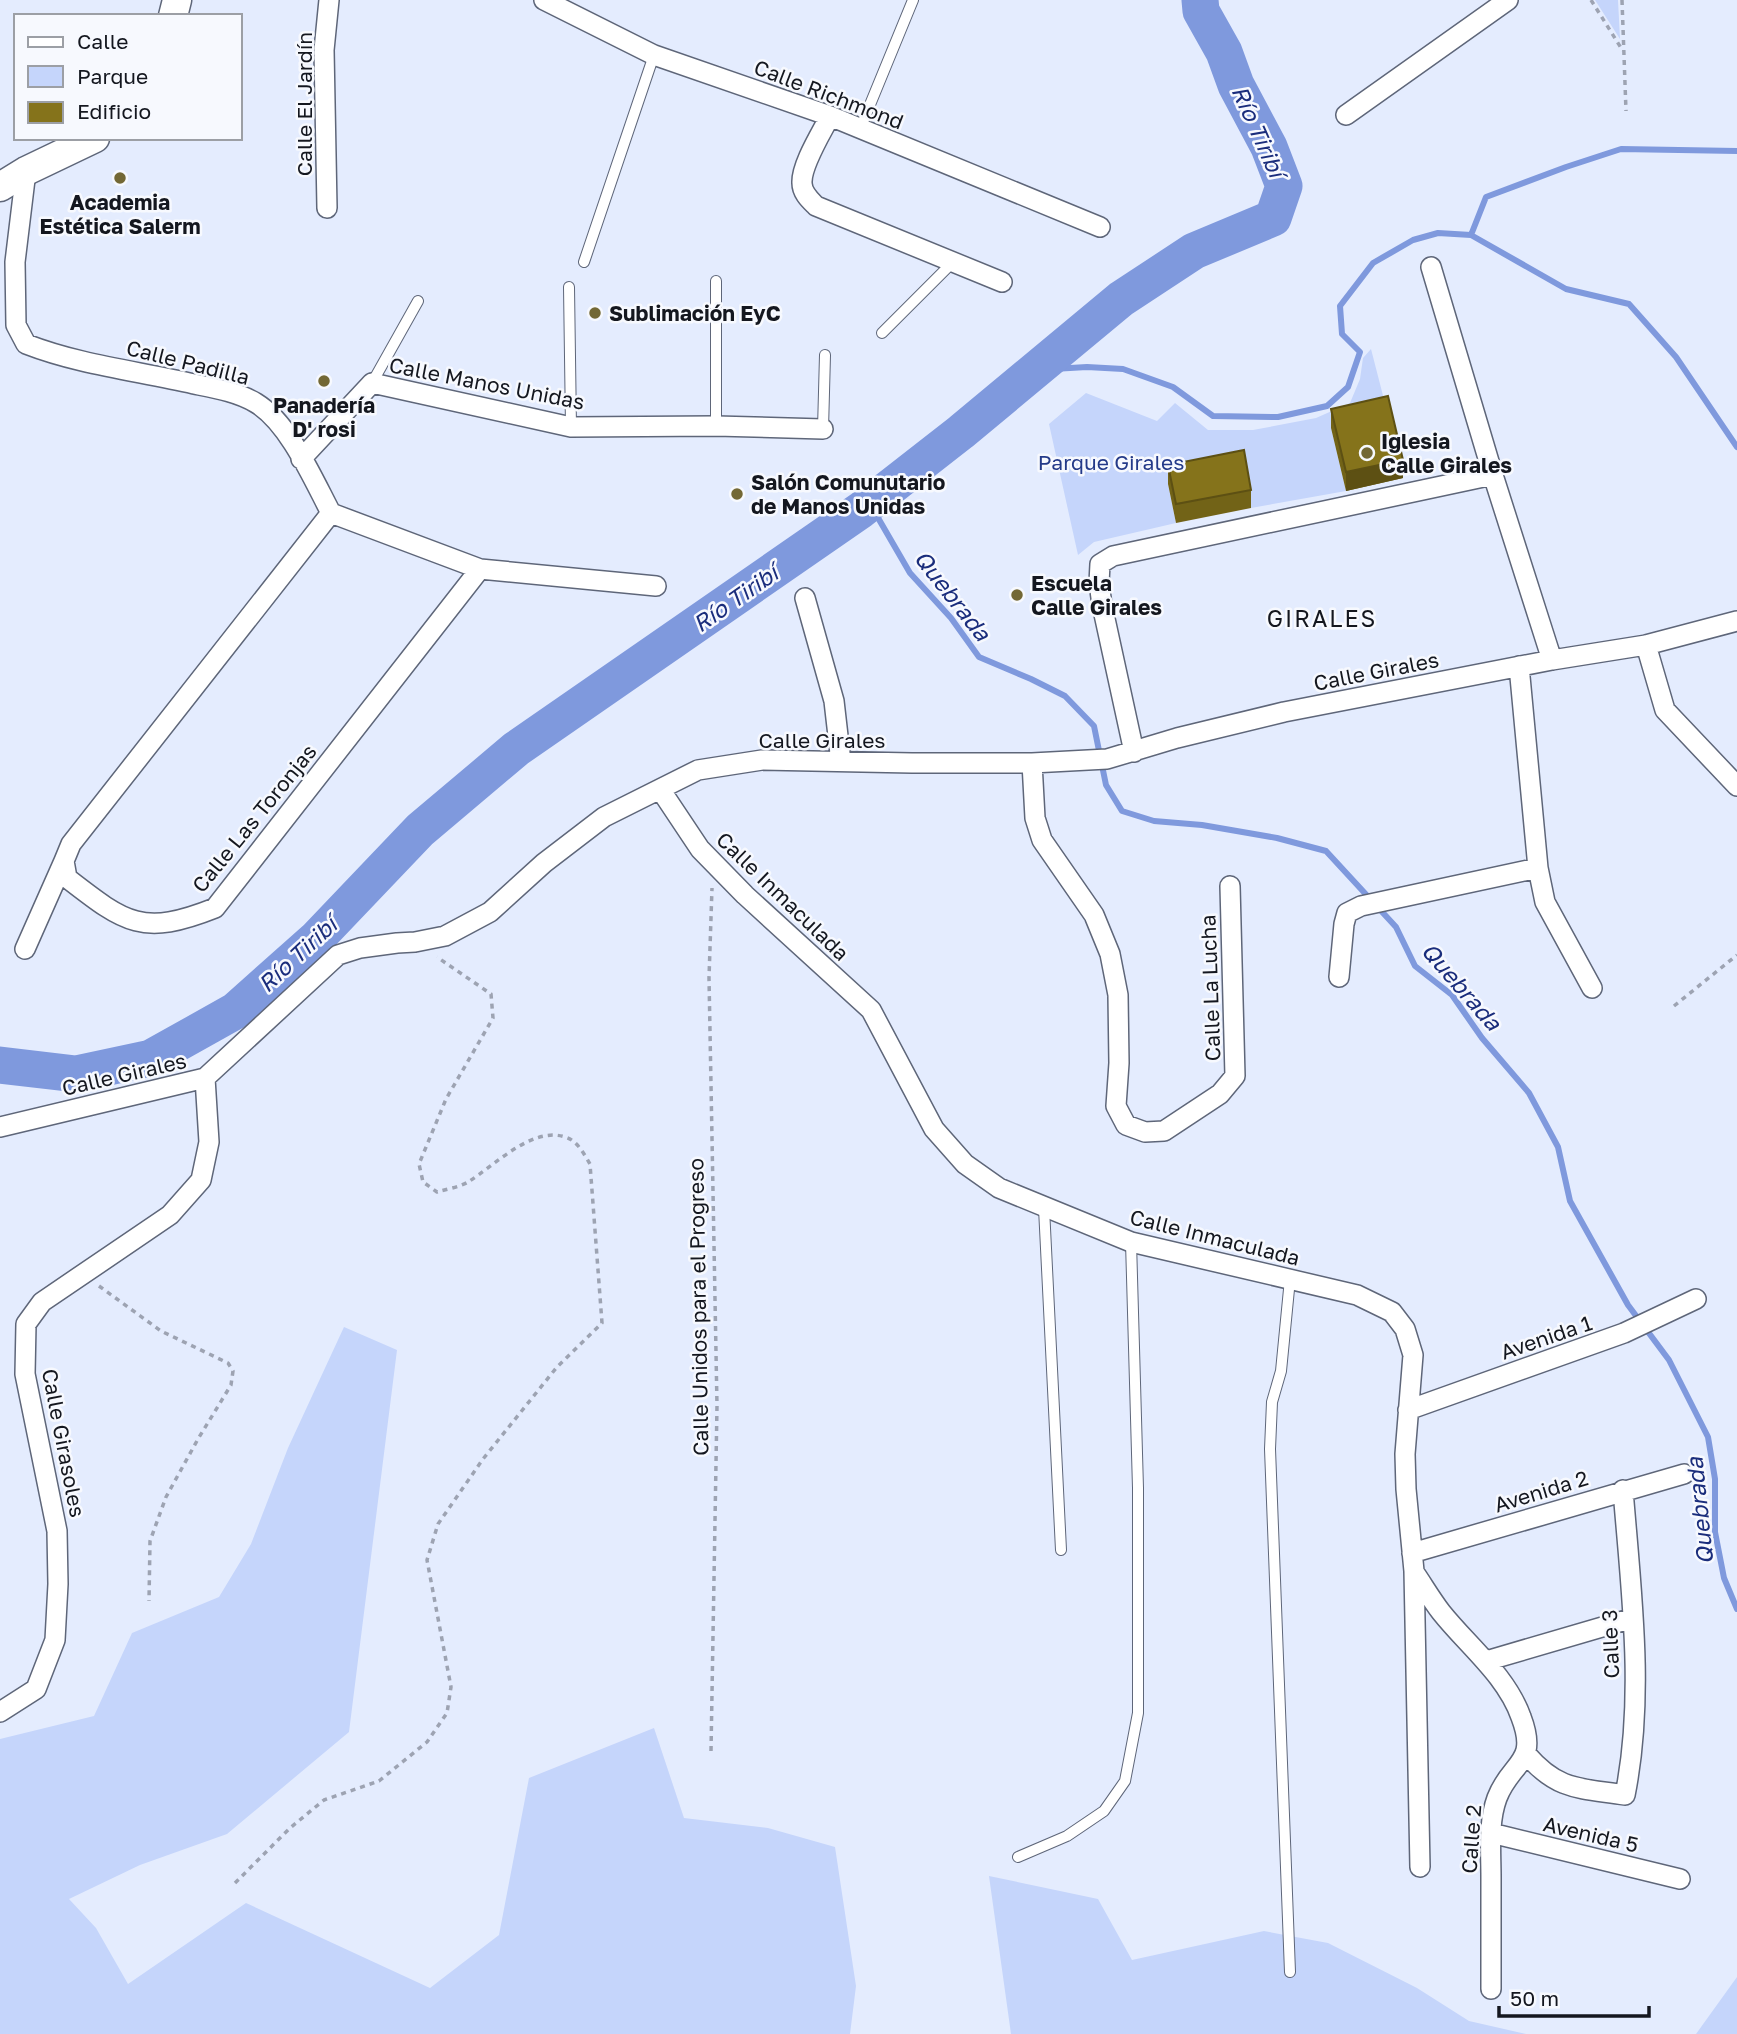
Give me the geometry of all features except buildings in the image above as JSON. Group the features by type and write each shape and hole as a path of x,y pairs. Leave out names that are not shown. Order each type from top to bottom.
{"street":[{"name":"Calle El Jardín","path":"327,208 324,50 329,0"},
{"name":"Calle Richmond","path":"544,0 654,55 830,116 1100,227"},
{"path":"1346,115 1508,0"},
{"path":"830,116 805,168 802,183 806,196 816,206 1002,282"},
{"path":"0,187 26,171 90,140"},
{"name":"Calle Padilla","path":"26,171 15,262 16,325 26,344 91,364 227,391 256,403 279,425 302,458 331,513"},
{"path":"1431,267 1552,660"},
{"name":"Calle Manos Unidas","path":"302,458 372,383 571,427 716,426 823,429"},
{"path":"1134,752 1102,605 1100,564 1114,556 1493,475"},
{"path":"25,949 71,844 331,513 480,569 656,586"},
{"name":"Calle Las Toronjas","path":"64,861 67,878 100,904 129,920 154,925 190,918 215,908 480,569"},
{"path":"805,598 834,701 841,762"},
{"name":"Calle Girales","path":"0,1127 205,1078 338,955 373,946 445,936 491,912 544,863 604,817 698,770 762,760 1032,763 1107,759 1177,738 1284,712 1519,666 1646,645 1737,621"},
{"path":"1646,645 1665,710 1737,786"},
{"path":"1519,666 1538,867 1545,902 1592,988"},
{"name":"Calle La Lucha","path":"1032,763 1035,818 1042,840 1094,915 1110,954 1118,995 1119,1063 1116,1106 1126,1125 1145,1132 1164,1131 1220,1094 1235,1076 1230,886"},
{"name":"Calle Inmaculada","path":"660,789 700,849 745,895 871,1010 934,1129 965,1164 999,1188 1131,1242 1357,1295 1392,1312 1405,1329 1413,1355 1405,1477 1413,1562 1420,1867"},
{"path":"1339,977 1347,914 1361,906 1538,867"},
{"name":"Calle Girasoles","path":"0,1712 36,1689 55,1640 57,1531 25,1374 26,1324 42,1302 170,1216 201,1180 209,1142 205,1078"},
{"name":"Avenida 1","path":"1408,1410 1624,1333 1696,1299"},
{"name":"Avenida 2","path":"1413,1562 1623,1490 1684,1474"},
{"name":"Calle 3","path":"1527,1755 1541,1771 1564,1785 1625,1795 1629,1773 1636,1663 1623,1490"},
{"path":"1413,1562 1440,1611 1486,1661 1510,1693 1521,1717 1527,1755"},
{"path":"1486,1661 1633,1618"},
{"name":"Calle 2","path":"1491,1989 1490,1833 1496,1798 1507,1778 1527,1755"},
{"name":"Avenida 5","path":"1490,1833 1681,1879"}],"lane":[{"path":"860,129 913,0"},
{"path":"584,262 654,55"},
{"path":"882,333 952,263"},
{"path":"716,281 716,426"},
{"path":"569,287 571,427"},
{"path":"372,383 418,301"},
{"path":"823,429 825,355"},
{"path":"1044,1208 1061,1550"},
{"path":"1018,1857 1067,1836 1104,1811 1125,1781 1138,1713 1138,1488 1131,1242"},
{"path":"1290,1279 1281,1371 1272,1402 1270,1449 1290,1972"}],"path":[{"path":"1591,0 1624,52"},
{"path":"1622,0 1626,111"},
{"name":"Calle Unidos para el Progreso","path":"711,1751 717,1406 709,978 713,862"},
{"path":"235,1883 290,1828 324,1800 379,1781 427,1742 447,1713 451,1687 426,1560 438,1524 483,1459 557,1367 602,1323 590,1164 580,1147 565,1137 541,1136 510,1151 466,1183 437,1192 423,1182 419,1164 446,1099 494,1018 491,994 415,942"},
{"path":"1674,1006 1737,955"},
{"path":"83,1275 160,1331 228,1363 233,1371 231,1385 166,1497 150,1541 149,1601"}],"green space":[{"path":"1595,0 1618,0 1620,39"},
{"name":"Parque Girales","path":"1371,349 1388,415 1331,428 1346,491 1251,508 1168,484 1176,523 1094,542 1078,555 1049,424 1086,393 1157,421 1175,403 1208,430 1253,430 1316,418 1350,403 1360,379 1363,358"},
{"path":"344,1327 397,1350 349,1732 227,1834 140,1865 69,1899 96,1928 128,1984 246,1903 430,1988 499,1935 529,1778 654,1728 684,1818 768,1828 835,1847 856,1986 850,2034 0,2034 0,1739 94,1716 132,1633 219,1597 251,1544 288,1448"},
{"path":"989,1876 1098,1899 1132,1960 1264,1931 1328,1943 1417,1988 1469,2021 1526,2034 1011,2034"},
{"path":"1737,1977 1737,2034 1696,2034"}],"waterway":[{"name":"Río Tiribí","path":"0,1065 76,1074 151,1058 235,1011 317,938 420,830 516,749 861,510 961,432 1121,299 1194,251 1273,218 1284,186 1269,147 1236,85 1224,52 1201,11 1200,0"},
{"path":"1471,235 1486,197 1621,149 1737,151"},
{"path":"1036,370 1087,367 1123,369 1173,387 1213,416 1278,417 1327,406 1348,387 1360,352 1342,334 1340,306 1373,263 1413,240 1438,233 1471,235 1566,289 1629,304 1676,357 1737,447"},
{"name":"Quebrada","path":"870,504 910,573 951,618 979,657 1065,696 1094,726 1106,785 1122,811 1154,821 1202,825 1277,838 1326,851 1396,927 1415,966 1452,995 1482,1038 1529,1093 1558,1147 1570,1201 1628,1305 1669,1360 1708,1437 1715,1479 1715,1532 1724,1578 1737,1609"}],"place":[{"name":"Academia Estética Salerm","path":"120,178"},
{"name":"Sublimación EyC","path":"595,313"},
{"name":"Panadería D' rosi","path":"324,381"},
{"name":"Iglesia Calle Girales","path":"1367,453"},
{"name":"Salón Comunutario de Manos Unidas","path":"737,494"},
{"name":"Escuela Calle Girales","path":"1017,595"}],"district":[{"name":"GIRALES","path":"1322,618"}]}
